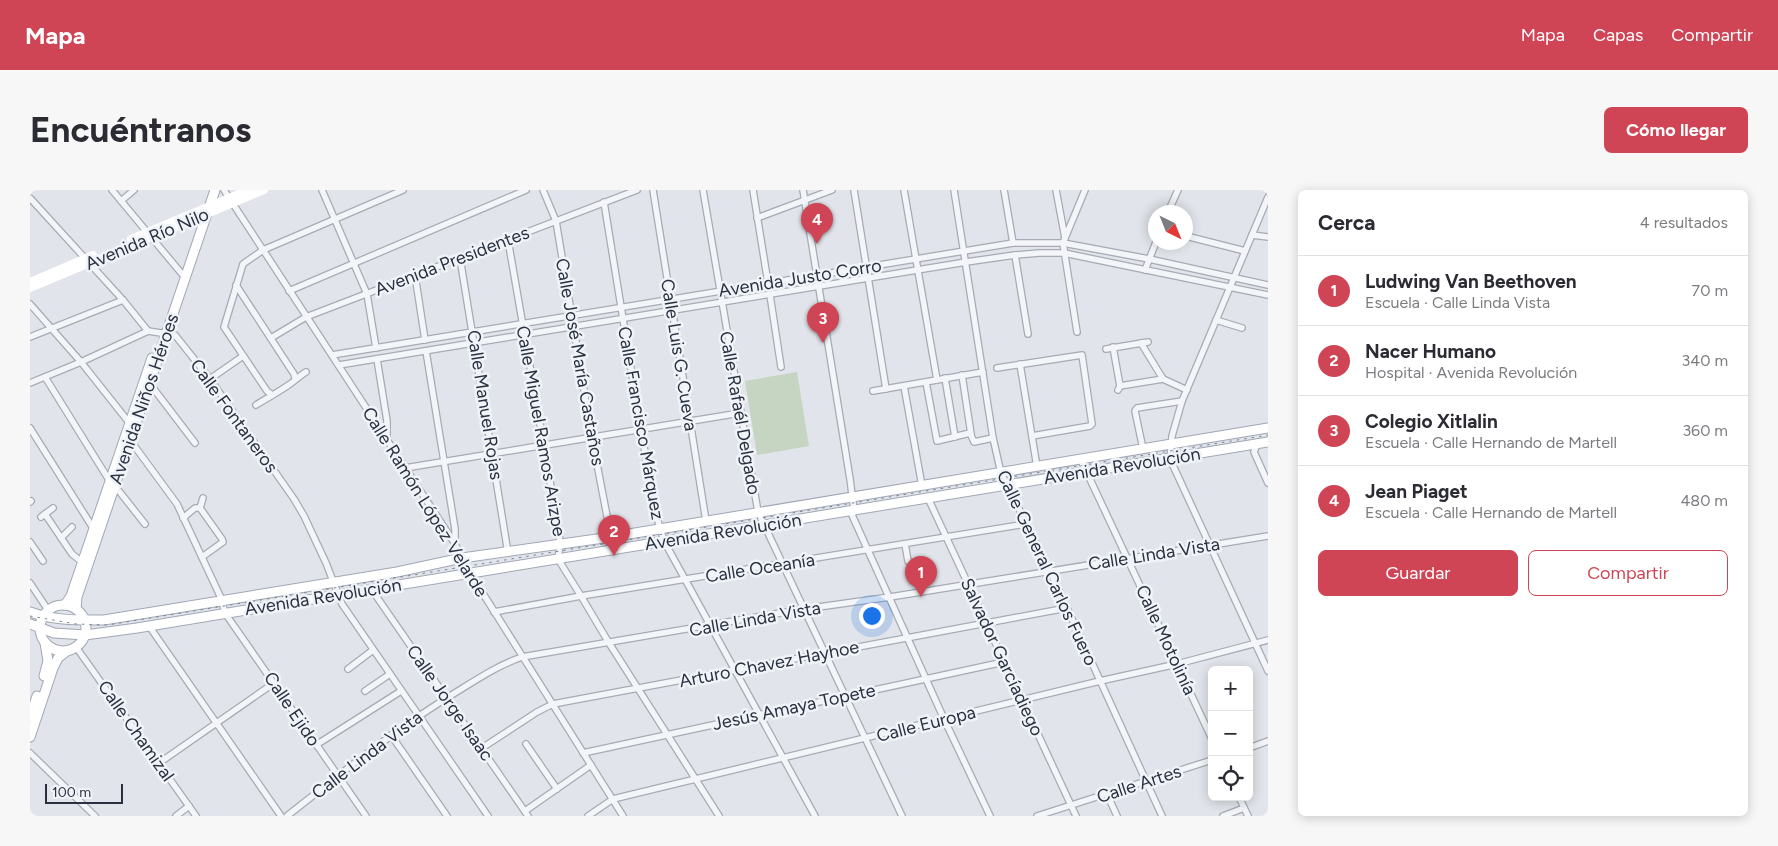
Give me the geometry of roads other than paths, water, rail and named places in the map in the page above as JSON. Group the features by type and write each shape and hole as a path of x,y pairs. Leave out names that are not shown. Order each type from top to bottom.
{"main road":[{"name":"Avenida Niños Héroes","path":"205,212 209,190"},
{"name":"Avenida Niños Héroes","path":"76,608 77,597 112,483 205,212 215,190"},
{"name":"Avenida Río Nilo","path":"231,201 248,190"},
{"name":"Avenida Río Nilo","path":"30,282 231,201 264,190"},
{"name":"Avenida Río Nilo","path":"30,288 87,260"},
{"name":"Avenida Niños Héroes","path":"66,605 93,528 130,440 132,426 150,384 164,333"},
{"name":"Avenida Revolución","path":"30,612 46,613 62,620 104,620 397,572 462,558 611,537 1268,429"},
{"path":"1257,444 1268,429"},
{"name":"Avenida Revolución","path":"30,624 62,634 85,635 150,626 1268,442"},
{"path":"30,717 47,666 48,655 40,627 46,613 57,606 66,605 76,608 85,620 85,635 72,649 58,658 30,736"},
{"path":"45,642 58,650 72,649"}],"street":[{"path":"112,190 184,275"},
{"path":"121,201 134,190"},
{"name":"Calle Ramón López Velarde","path":"224,190 456,544 470,573 623,816"},
{"path":"322,190 367,294 376,348"},
{"path":"271,394 267,391 224,327 243,264 262,250 403,190"},
{"path":"289,291 526,190"},
{"name":"Calle José María Castaños","path":"543,190 556,220 592,438 611,537"},
{"name":"Avenida Presidentes","path":"271,338 306,317 637,190"},
{"name":"Calle Luis G. Cueva","path":"653,190 706,521"},
{"name":"Calle Rafaél Delgado","path":"703,190 758,512 902,816"},
{"path":"753,190 768,283"},
{"path":"803,190 854,510 852,515 990,816"},
{"path":"757,218 832,190"},
{"path":"854,190 886,389"},
{"path":"904,190 937,380"},
{"name":"Calle General Carlos Fuero","path":"954,190 993,438 1001,473 1050,571 1162,816"},
{"path":"1004,190 1013,243"},
{"path":"1056,190 1077,332"},
{"path":"1064,241 1085,190"},
{"path":"1171,205 1178,190"},
{"path":"1268,197 1182,401 1172,436 1170,459 1268,671"},
{"path":"30,198 148,330 81,362 30,383"},
{"name":"Calle Francisco Márquez","path":"604,202 640,430 664,541 815,816"},
{"path":"1252,235 1268,237"},
{"path":"1193,238 1245,251"},
{"name":"Calle Miguel Ramos Arizpe","path":"508,240 560,544 558,559 719,816"},
{"name":"Avenida Justo Corro","path":"332,355 1013,243 1064,241 1268,285"},
{"path":"1145,270 1153,250"},
{"name":"Avenida Justo Corro","path":"339,365 966,262 1038,252 1064,253 1268,295"},
{"path":"1015,255 1028,334"},
{"name":"Calle Manuel Rojas","path":"460,258 474,332 508,552"},
{"path":"414,275 425,340"},
{"path":"236,285 295,378"},
{"path":"770,295 781,368"},
{"path":"30,337 123,300"},
{"path":"30,304 81,362 132,426"},
{"path":"1216,320 1242,328"},
{"name":"Calle Fontaneros","path":"148,330 175,335 210,379 294,499 326,563 337,594 373,650 488,816"},
{"path":"1106,349 1148,342"},
{"path":"1141,343 1163,379 1187,390"},
{"path":"1113,347 1119,388 1163,379"},
{"path":"426,351 456,544"},
{"path":"997,368 1082,355 1092,424 1090,426 1032,436"},
{"path":"210,379 243,356"},
{"path":"377,359 387,421 387,441"},
{"path":"1020,364 1037,467"},
{"path":"256,405 306,372"},
{"path":"873,391 983,372"},
{"path":"962,375 971,434 974,442 993,438"},
{"path":"45,378 112,483 145,524"},
{"path":"945,378 955,437"},
{"path":"926,382 937,441 971,434"},
{"path":"150,384 195,442"},
{"path":"904,386 922,486"},
{"path":"1144,449 1135,411 1137,408 1182,401"},
{"path":"405,468 740,413"},
{"path":"30,428 93,528"},
{"name":"Calle Ejido","path":"130,440 177,504 226,613 366,816"},
{"path":"1257,444 1254,452 1268,483"},
{"name":"Calle Motolinía","path":"1081,460 1208,730"},
{"path":"200,508 203,498"},
{"name":"Salvador Garcíadiego","path":"928,498 1076,816"},
{"path":"53,508 43,515 72,554 82,562"},
{"path":"183,518 195,508 200,508"},
{"path":"200,508 223,542 202,558"},
{"name":"Calle Oceanía","path":"494,612 1026,524"},
{"path":"61,538 72,527"},
{"name":"Calle Linda Vista","path":"288,816 391,734 418,715 495,669 522,657 804,609 890,597 1209,544 1268,536"},
{"path":"30,542 43,561"},
{"path":"905,544 908,561"},
{"path":"30,554 36,550"},
{"path":"30,584 46,613"},
{"name":"Calle Jorge Isaac","path":"372,590 526,814"},
{"name":"Arturo Chavez Hayhoe","path":"482,748 552,704 1067,608"},
{"path":"150,626 281,816"},
{"name":"Calle Europa","path":"588,816 613,800 1100,681 1177,664 1268,640"},
{"name":"Calle Chamizal","path":"72,649 159,763 196,816"},
{"path":"348,669 373,650"},
{"name":"Jesús Amaya Topete","path":"583,753 1004,662"},
{"path":"365,691 390,674"},
{"path":"159,763 274,683"},
{"path":"316,744 402,691"},
{"path":"391,734 447,816"},
{"path":"1253,747 1268,741"},
{"path":"526,744 557,789"},
{"path":"30,753 95,816"},
{"name":"Calle Artes","path":"1037,816 1208,761"},
{"path":"526,814 591,765"},
{"path":"1108,794 1117,816"},
{"path":"1241,801 1248,816"},
{"path":"176,816 189,806"},
{"path":"1223,816 1244,808"}],"railway":[{"path":"30,616 76,624 108,625 1268,435"}],"place":[{"name":"Jean Piaget","path":"817,244"},
{"name":"Colegio Xitlalin","path":"823,343"},
{"name":"Nacer Humano","path":"614,556"},
{"name":"Ludwing Van Beethoven","path":"921,597"}]}
